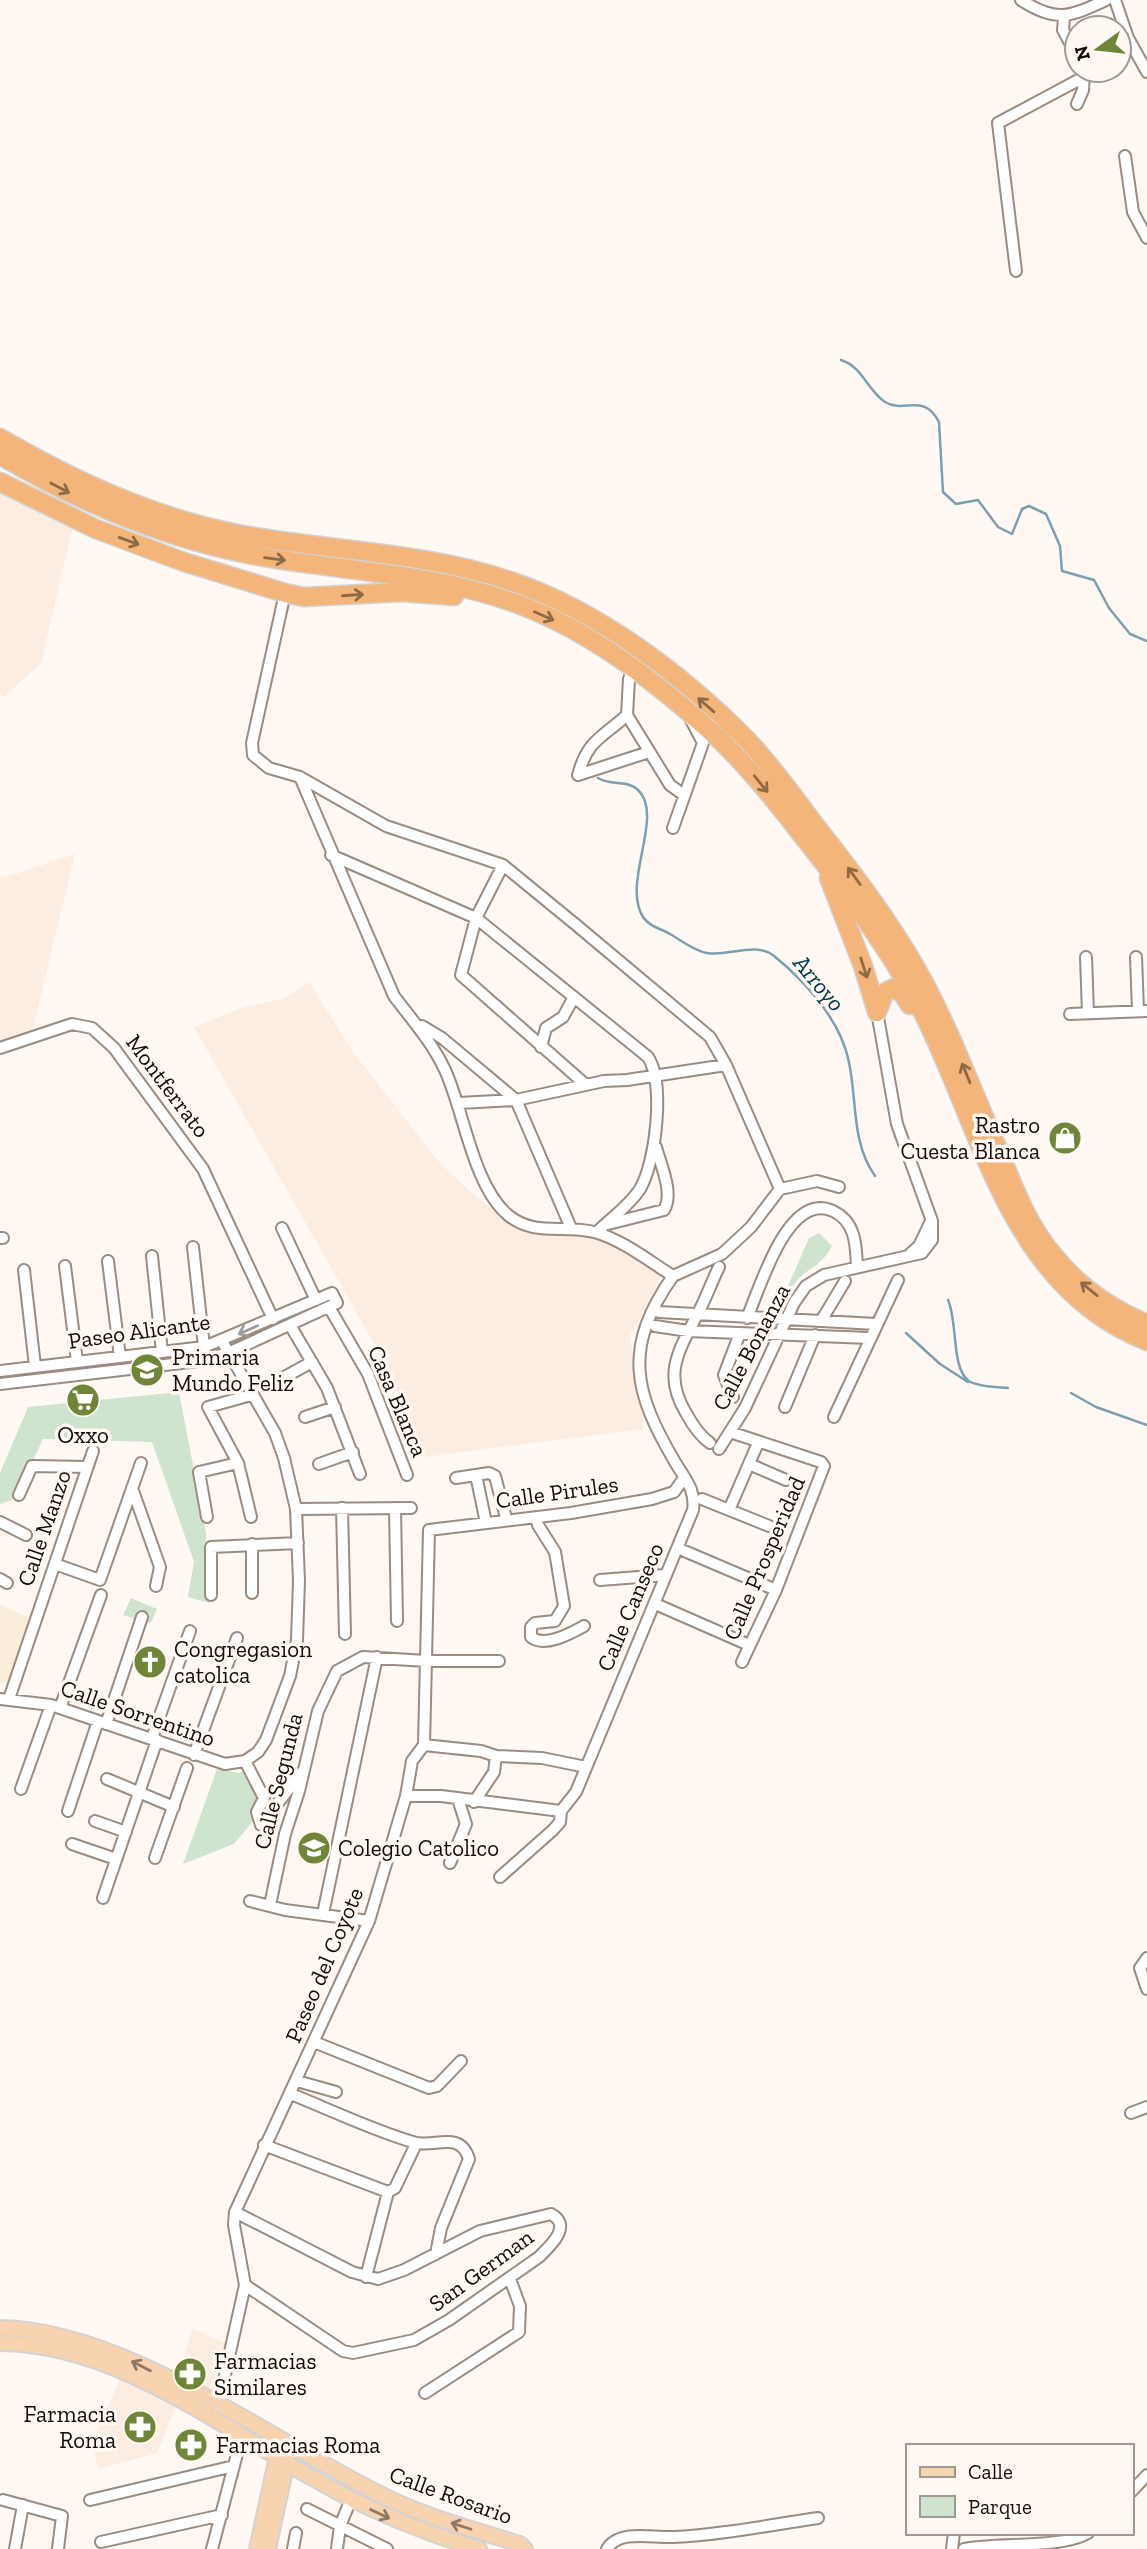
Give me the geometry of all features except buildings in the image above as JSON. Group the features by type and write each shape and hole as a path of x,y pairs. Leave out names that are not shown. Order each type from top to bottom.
{"highway":[{"path":"0,438 71,477 120,499 203,526 288,543 446,564 513,582 584,613 638,650 746,739 824,837 895,933 923,981 961,1061 1019,1200 1039,1236 1053,1256 1088,1289 1123,1313 1147,1324"},
{"path":"0,456 88,503 153,529 203,544 261,557 418,578 477,591 511,602 580,634 633,669 686,710 749,769 880,937 933,1032 999,1188 1038,1257 1069,1293 1088,1308 1147,1341"},
{"path":"0,482 96,529 184,562 285,593 327,597 402,592 511,602"},
{"path":"821,859 854,940 877,1012"},
{"path":"877,1012 884,993 888,989 898,989 933,1032"}],"main road":[{"path":"0,2328 55,2334 98,2355"},
{"path":"0,2343 98,2355"},
{"name":"Calle Rosario","path":"98,2355 130,2360 401,2504 520,2544 525,2549"},
{"name":"Calle Rosario","path":"98,2355 354,2501 394,2520 470,2548"},
{"path":"257,2549 287,2445"},
{"path":"268,2549 283,2461"}],"street":[{"path":"1021,0 1043,13 1063,18"},
{"path":"1073,14 1106,0"},
{"path":"1115,0 1128,38 1147,72"},
{"path":"1016,271 998,123 1066,84"},
{"path":"1077,104 1082,84"},
{"path":"1125,156 1133,212 1147,238"},
{"path":"285,593 252,749 258,761 269,768 300,777 386,825 503,865 710,1037 726,1065 780,1189"},
{"path":"633,669 627,715 670,785 684,795"},
{"path":"673,828 703,743 686,710"},
{"path":"627,715 594,739 584,753 578,775 649,752"},
{"path":"300,777 331,855 394,996 418,1024 437,1053 459,1103 484,1181 507,1214 530,1227 601,1228 664,1210 669,1202 668,1191 654,1140"},
{"path":"331,855 476,918 648,1057 657,1074 651,1161 640,1188 601,1228"},
{"path":"503,865 476,918 461,975 586,1085"},
{"path":"1086,957 1088,1013"},
{"path":"1070,1014 1142,1011 1136,957"},
{"path":"541,1047 546,1028 563,1017 574,997"},
{"name":"Calle Bonanza","path":"688,1331 678,1350 674,1384 689,1418 714,1446 730,1432 750,1398 799,1294 813,1280 922,1253 933,1231 932,1221 897,1124 877,1012"},
{"name":"Montferrato","path":"0,1048 72,1024 82,1024 100,1033 141,1080 203,1169 273,1319"},
{"path":"418,1024 442,1038 516,1100 571,1228"},
{"path":"459,1103 516,1100 586,1085 726,1065"},
{"path":"601,1228 673,1276 722,1254 751,1227 780,1189 817,1181 839,1187"},
{"path":"747,1318 784,1234 802,1214 821,1208 831,1210 847,1222 856,1241 857,1267"},
{"path":"282,1228 316,1300"},
{"path":"193,1247 204,1347"},
{"path":"152,1256 162,1352"},
{"path":"108,1261 120,1357"},
{"path":"65,1266 77,1361"},
{"path":"688,1331 719,1267"},
{"path":"24,1270 35,1366"},
{"name":"Calle Canseco","path":"500,1877 560,1822 561,1811 570,1802 586,1767 694,1510 694,1491 650,1418 639,1369 646,1320 673,1276"},
{"path":"834,1417 898,1280"},
{"path":"821,1321 845,1281"},
{"name":"Paseo Alicante","path":"0,1371 204,1347 316,1300 333,1301"},
{"name":"Paseo Alicante","path":"0,1384 180,1364 228,1353 290,1325 333,1301"},
{"name":"Casa Blanca","path":"333,1301 368,1374 407,1475"},
{"path":"659,1312 821,1321 872,1331"},
{"path":"290,1325 335,1407 360,1474"},
{"path":"655,1326 688,1331 780,1334 814,1338 872,1331"},
{"path":"733,1397 724,1375 740,1333"},
{"path":"785,1407 814,1338"},
{"path":"222,1341 275,1433 299,1508 297,1640 290,1676 266,1740 258,1752 245,1761 264,1798 257,1812 261,1825 304,1769"},
{"path":"278,1380 312,1362"},
{"path":"251,1395 208,1406 238,1463 251,1517"},
{"path":"305,1417 335,1407"},
{"path":"729,1510 758,1443 730,1432"},
{"name":"Calle Prosperidad","path":"742,1662 776,1590 824,1469 821,1462 758,1443"},
{"name":"Calle Manzo","path":"3,1701 55,1563 93,1451"},
{"path":"319,1464 353,1452"},
{"path":"55,1563 100,1580 141,1463"},
{"path":"207,1517 199,1472 238,1463"},
{"path":"749,1464 786,1480"},
{"path":"19,1495 32,1466 87,1467"},
{"path":"476,1475 486,1522"},
{"path":"456,1478 495,1475 506,1518"},
{"name":"Calle Pirules","path":"429,1530 506,1518 536,1517 663,1496 674,1492 684,1478"},
{"path":"132,1488 160,1567 156,1586"},
{"path":"702,1499 769,1526"},
{"path":"299,1508 411,1508"},
{"path":"342,1508 345,1634"},
{"path":"395,1508 397,1621"},
{"path":"536,1517 555,1552 564,1606 555,1620 535,1623 528,1631 531,1637 540,1642 566,1636 584,1626"},
{"path":"0,1522 26,1535"},
{"name":"Paseo del Coyote","path":"218,2406 245,2285 233,2225 235,2212 369,1921 406,1796 412,1761 424,1745 429,1530"},
{"path":"211,1595 211,1547 298,1542"},
{"path":"252,1544 252,1592"},
{"path":"682,1550 776,1590"},
{"path":"600,1580 665,1575"},
{"path":"21,1789 101,1594"},
{"path":"660,1606 749,1645"},
{"path":"68,1811 142,1617"},
{"path":"103,1898 140,1792 154,1739 190,1631"},
{"path":"194,1755 237,1638"},
{"path":"323,1914 377,1657 426,1661 499,1661"},
{"name":"Calle Segunda","path":"270,1905 285,1834 318,1711 337,1671 352,1661 377,1657"},
{"name":"Calle Sorrentino","path":"3,1701 55,1706 225,1764 245,1761"},
{"path":"424,1745 481,1751 496,1756 542,1758 586,1767"},
{"path":"474,1802 494,1772 496,1756"},
{"path":"155,1858 187,1768"},
{"path":"107,1779 174,1807"},
{"path":"406,1796 561,1811"},
{"path":"450,1863 466,1824 458,1799"},
{"path":"95,1821 126,1832"},
{"path":"72,1844 117,1859"},
{"path":"250,1901 285,1910 369,1921"},
{"path":"1147,1958 1140,1968 1147,1989"},
{"path":"314,2042 429,2088 437,2085 461,2061"},
{"path":"297,2081 336,2092"},
{"path":"291,2094 416,2144 443,2140 458,2143 467,2150 469,2159 441,2228 436,2254"},
{"path":"1131,2113 1147,2107"},
{"path":"235,2212 366,2277 388,2192 395,2188 416,2144"},
{"path":"264,2145 388,2192"},
{"name":"San German","path":"245,2285 343,2351 353,2353 414,2340 510,2279 554,2243 560,2227 555,2215 544,2214 496,2226 387,2277 366,2277"},
{"path":"425,2393 519,2332 520,2306 510,2279"},
{"path":"212,2549 242,2435"},
{"path":"90,2500 234,2466"},
{"path":"1133,2490 1147,2475"},
{"path":"3,2500 62,2516 58,2549"},
{"path":"337,2549 354,2501"},
{"path":"15,2549 23,2505"},
{"path":"307,2509 342,2530 384,2549"},
{"path":"101,2542 222,2515"},
{"path":"607,2549 616,2539 627,2537 672,2537 818,2518"},
{"path":"293,2549 296,2533"},
{"path":"964,2549 1063,2543 1078,2540 1085,2535"}],"shaded area":[{"path":"0,490 73,526 41,663 3,698 0,693"},
{"path":"75,854 32,1032 0,1042 0,879"},
{"path":"309,982 356,1056 440,1163 475,1196 525,1233 599,1237 664,1270 630,1336 644,1429 424,1457 375,1345 194,1027 241,1008 285,998"},
{"path":"0,1604 29,1618 9,1683 0,1683"},
{"path":"192,2328 228,2345 216,2399 178,2378"},
{"path":"120,2379 176,2405 157,2453 98,2469 92,2443"}],"green space":[{"path":"819,1233 832,1246 823,1259 801,1276 791,1288 788,1286 809,1238"},
{"path":"179,1392 206,1533 209,1603 188,1597 194,1562 152,1442 43,1439 15,1499 0,1504 0,1473 28,1407"},
{"path":"131,1598 157,1609 151,1623 123,1615"},
{"path":"254,1768 268,1803 234,1844 183,1864 217,1769 239,1773"}],"waterway":[{"path":"841,360 855,368 885,402 900,406 920,406 933,413 939,422 943,492 956,504 978,500 998,527 1012,534 1022,509 1029,506 1046,514 1060,546 1062,571 1094,580 1109,608 1130,634 1147,641"},
{"name":"Arroyo","path":"598,778 633,786 645,800 646,831 637,886 643,917 652,925 702,952 767,952 809,989 829,1015 844,1043 851,1073 858,1134 867,1162 875,1176"},
{"name":"Arroyo","path":"948,1300 957,1356 963,1375 977,1384 1008,1388"},
{"path":"227,1345 304,1311"},
{"path":"906,1333 940,1364 968,1382"},
{"path":"131,1361 183,1358 221,1348"},
{"path":"0,1376 69,1368"},
{"name":"Arroyo","path":"1071,1393 1096,1407 1147,1425"}],"place":[{"name":"Rastro Cuesta Blanca","path":"1065,1138"},
{"name":"Primaria Mundo Feliz","path":"147,1370"},
{"name":"Oxxo","path":"83,1400"},
{"name":"Congregasion catolica","path":"150,1662"},
{"name":"Colegio Catolico","path":"314,1848"},
{"name":"Farmacias Similares","path":"190,2374"},
{"name":"Farmacia Roma","path":"140,2427"},
{"name":"Farmacias Roma","path":"191,2445"}]}
